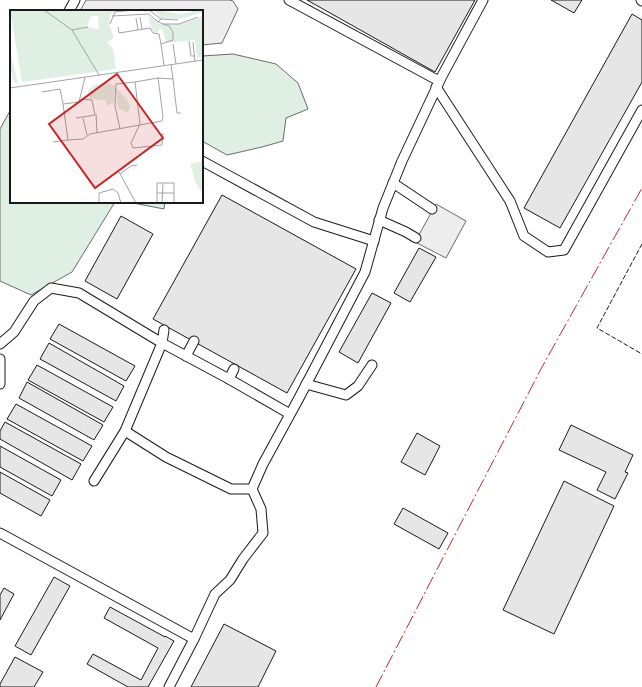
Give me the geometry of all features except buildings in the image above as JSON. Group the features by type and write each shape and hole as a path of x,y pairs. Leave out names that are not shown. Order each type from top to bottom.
{"street":[{"path":"70,10 75,0"},
{"path":"289,0 438,84 510,201 524,236 548,252 564,250 642,110"},
{"path":"169,687 215,594 230,580 263,533 261,509 252,489 263,464 365,272 383,208 402,161 438,84 483,0"},
{"path":"203,162 314,222 374,241"},
{"path":"393,183 432,209"},
{"path":"379,220 416,238"},
{"path":"0,344 14,332 34,301 51,288 79,293 162,343 229,379 256,389 290,414"},
{"path":"94,481 125,431 162,343 164,330"},
{"path":"186,356 194,342"},
{"path":"0,359 0,384"},
{"path":"306,384 346,395 358,386 372,365"},
{"path":"229,379 234,369"},
{"path":"125,431 166,457 231,488 252,489"},
{"path":"0,533 194,639"}],"green space":[{"path":"233,54 276,64 298,83 308,109 286,118 283,141 227,155 203,142 203,56"},
{"path":"10,111 10,203 114,203 72,272 31,295 0,281 0,129"},
{"path":"133,203 165,203 164,209"}],"shaded area":[{"path":"86,0 230,0 233,1 238,9 222,43 203,45 203,10 81,10"},
{"path":"436,204 466,221 446,258 415,242"}],"fence":[{"path":"642,244 597,328 642,354"}],"power":[{"path":"376,687 542,367 642,188"}]}
